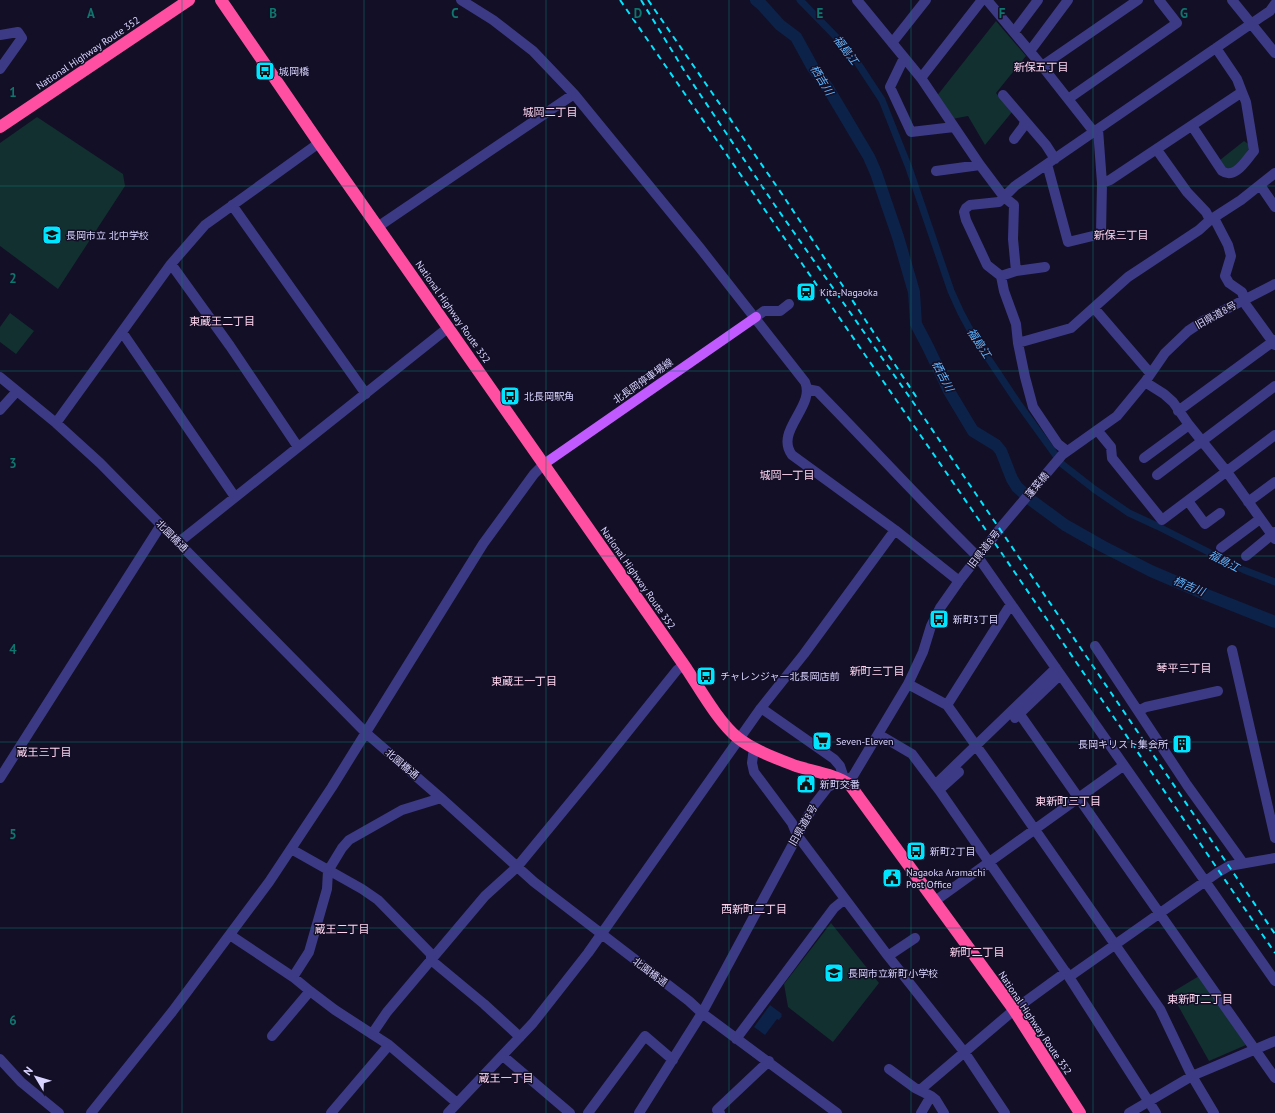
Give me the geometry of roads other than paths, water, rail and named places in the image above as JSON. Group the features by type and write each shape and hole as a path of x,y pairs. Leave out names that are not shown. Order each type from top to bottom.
{"highway":[{"name":"National Highway Route 352","path":"0,127 188,0"},
{"name":"National Highway Route 352","path":"222,0 319,143 684,665 722,722 739,739 754,748 794,765 846,781 850,785 1014,1010 1077,1112"}],"main road":[{"name":"北長岡停車場線","path":"544,464 756,317"}],"street":[{"path":"461,0 489,17 533,51 574,94 756,317 805,382 807,389 805,401 789,435 789,450 796,458 895,530 959,581"},
{"path":"892,43 926,0"},
{"path":"921,78 982,0"},
{"path":"987,0 1068,99 1096,130 1102,183 1101,234 1068,242 1051,161 1046,145 1003,95"},
{"path":"1014,32 1038,0"},
{"path":"1030,51 1068,0"},
{"path":"1042,66 1138,0"},
{"path":"1068,99 1177,23 1159,0"},
{"path":"1232,0 1275,53"},
{"path":"862,2 892,43 921,78 980,165 1004,197 1014,205 1013,239 1016,271"},
{"path":"1064,453 1034,407 1025,377 1018,343 1016,324 1004,291 1001,276 987,265 966,220 964,212 970,205 999,202 1015,186 1270,11 1275,4"},
{"path":"0,35 18,32 22,38 0,69"},
{"path":"1192,126 1222,171 1228,174 1234,173 1254,151 1246,102 1238,79 1216,48"},
{"path":"904,58 890,87 911,132 954,127"},
{"path":"1102,183 1110,180 1157,150 1242,92"},
{"path":"378,226 574,94"},
{"path":"1014,139 1023,127 1025,121"},
{"path":"56,423 171,264 205,226 319,143"},
{"path":"1157,150 1187,192 1212,219 1228,245 1231,256 1225,276 1229,282 1242,292 1244,300 1274,343 1178,411"},
{"path":"936,171 980,165"},
{"path":"1018,343 1071,328 1128,277 1199,230 1275,173"},
{"path":"1260,184 1275,207"},
{"path":"232,205 366,394"},
{"path":"171,264 230,346 298,447"},
{"path":"1001,276 1016,271 1045,267"},
{"name":"旧県道8号","path":"1064,453 1117,416 1165,353 1188,331 1203,321 1275,284"},
{"path":"756,317 764,311 780,311 789,304"},
{"path":"1094,308 1147,378 1173,402 1188,425 1274,535 1246,556"},
{"path":"179,542 235,496 449,328"},
{"path":"122,332 235,496"},
{"name":"北園橋通","path":"0,376 56,423 100,463 366,733 534,882 736,1039 837,1113"},
{"path":"1157,475 1275,386"},
{"path":"807,389 817,391 978,558 1275,981"},
{"path":"0,410 17,391"},
{"path":"1144,458 1188,425"},
{"path":"1097,430 1111,447 1112,458 1162,520 1275,435"},
{"name":"蓬菜橋","path":"1012,515 1064,453"},
{"path":"91,1113 172,1012 269,882 292,849 366,733 483,544 534,474 544,464"},
{"path":"1248,502 1275,482"},
{"path":"1188,500 1205,524 1220,513"},
{"name":"旧県道8号","path":"640,1113 702,1013 814,805 828,787 836,783 846,781 853,776 908,684 923,652 934,619 959,581 1012,515"},
{"path":"1221,548 1260,519"},
{"path":"0,778 161,525"},
{"path":"448,1113 503,1056 561,987 601,934 761,708 804,654 895,530"},
{"path":"947,705 1011,604"},
{"path":"1094,646 1187,785 1243,863"},
{"path":"1232,650 1275,838"},
{"path":"372,1034 387,1012 485,896 517,867 677,670 684,665"},
{"path":"978,749 1019,714 1058,671"},
{"path":"937,788 1058,671"},
{"path":"908,684 947,705 1160,1009 1192,1076 1214,1113"},
{"path":"1138,711 1146,707 1218,691"},
{"path":"761,708 834,759 840,766 846,781"},
{"path":"1019,714 1079,797 1275,1078"},
{"path":"878,734 912,754 937,788 1067,975 1156,1113"},
{"path":"754,748 752,763 754,772 792,823 797,835 888,956 965,1053 1005,1113"},
{"path":"935,901 990,863 1123,766"},
{"path":"293,977 309,952 327,889 328,870 342,848 349,840 402,810 441,798"},
{"path":"292,849 362,889 378,900 431,954 431,960"},
{"path":"920,1090 931,1079 965,1053 1014,1010 1115,945 1229,866 1275,858"},
{"path":"736,1039 834,908 845,899"},
{"path":"230,935 293,977 310,991 389,1045 457,1103"},
{"path":"888,956 915,938"},
{"path":"431,960 484,1004 520,1037"},
{"path":"272,1036 310,991"},
{"path":"588,1113 645,1036 673,1060"},
{"path":"1129,1113 1192,1076 1275,1041"},
{"path":"331,1113 389,1045"},
{"path":"503,1056 570,1113"},
{"path":"0,1059 21,1082 58,1113"},
{"path":"720,1113 717,1110 769,1062"},
{"path":"889,1069 931,1096 936,1100 944,1113"},
{"path":"921,1113 931,1096"}],"water":[{"path":"770,1005 782,1014 782,1016 779,1020 777,1019 765,1035 754,1027"}],"waterway":[{"name":"栖吉川","path":"756,0 780,25 796,37 813,68 828,88 869,157 898,237 914,292 916,324 949,391 973,431 996,445 1001,451 1012,479 1017,487 1031,500 1065,525 1102,546 1151,571 1275,622"},
{"name":"福島江","path":"800,0 840,41 857,62 882,100 909,168 951,291 961,313 974,337 1018,403 1062,464 1094,489 1129,513 1244,570 1275,582"}],"railway":[{"path":"620,0 979,520 1275,953"},
{"path":"641,0 685,72 774,204 927,422 1275,934"},
{"path":"648,0 784,197 917,398"}],"place":[{"name":"城岡橋","path":"265,71"},
{"name":"長岡市立 北中学校","path":"52,235"},
{"name":"Kita-Nagaoka","path":"806,292"},
{"name":"北長岡駅角","path":"510,396"},
{"name":"新町3丁目","path":"939,619"},
{"name":"チャレンジャー北長岡店前","path":"706,676"},
{"name":"Seven-Eleven","path":"822,741"},
{"name":"長岡キリスト集会所","path":"1182,744"},
{"name":"新町交番","path":"806,784"},
{"name":"新町2丁目","path":"916,851"},
{"name":"Nagaoka Aramachi Post Office","path":"892,878"},
{"name":"長岡市立新町小学校","path":"834,973"}],"district":[{"name":"新保五丁目","path":"1041,67"},
{"name":"城岡二丁目","path":"550,112"},
{"name":"新保三丁目","path":"1121,235"},
{"name":"東蔵王二丁目","path":"222,321"},
{"name":"城岡一丁目","path":"787,475"},
{"name":"琴平三丁目","path":"1184,668"},
{"name":"新町三丁目","path":"877,671"},
{"name":"東蔵王一丁目","path":"524,681"},
{"name":"蔵王三丁目","path":"44,752"},
{"name":"東新町三丁目","path":"1068,801"},
{"name":"西新町二丁目","path":"754,909"},
{"name":"蔵王二丁目","path":"342,929"},
{"name":"新町二丁目","path":"977,952"},
{"name":"東新町二丁目","path":"1200,999"},
{"name":"蔵王一丁目","path":"506,1078"}]}
